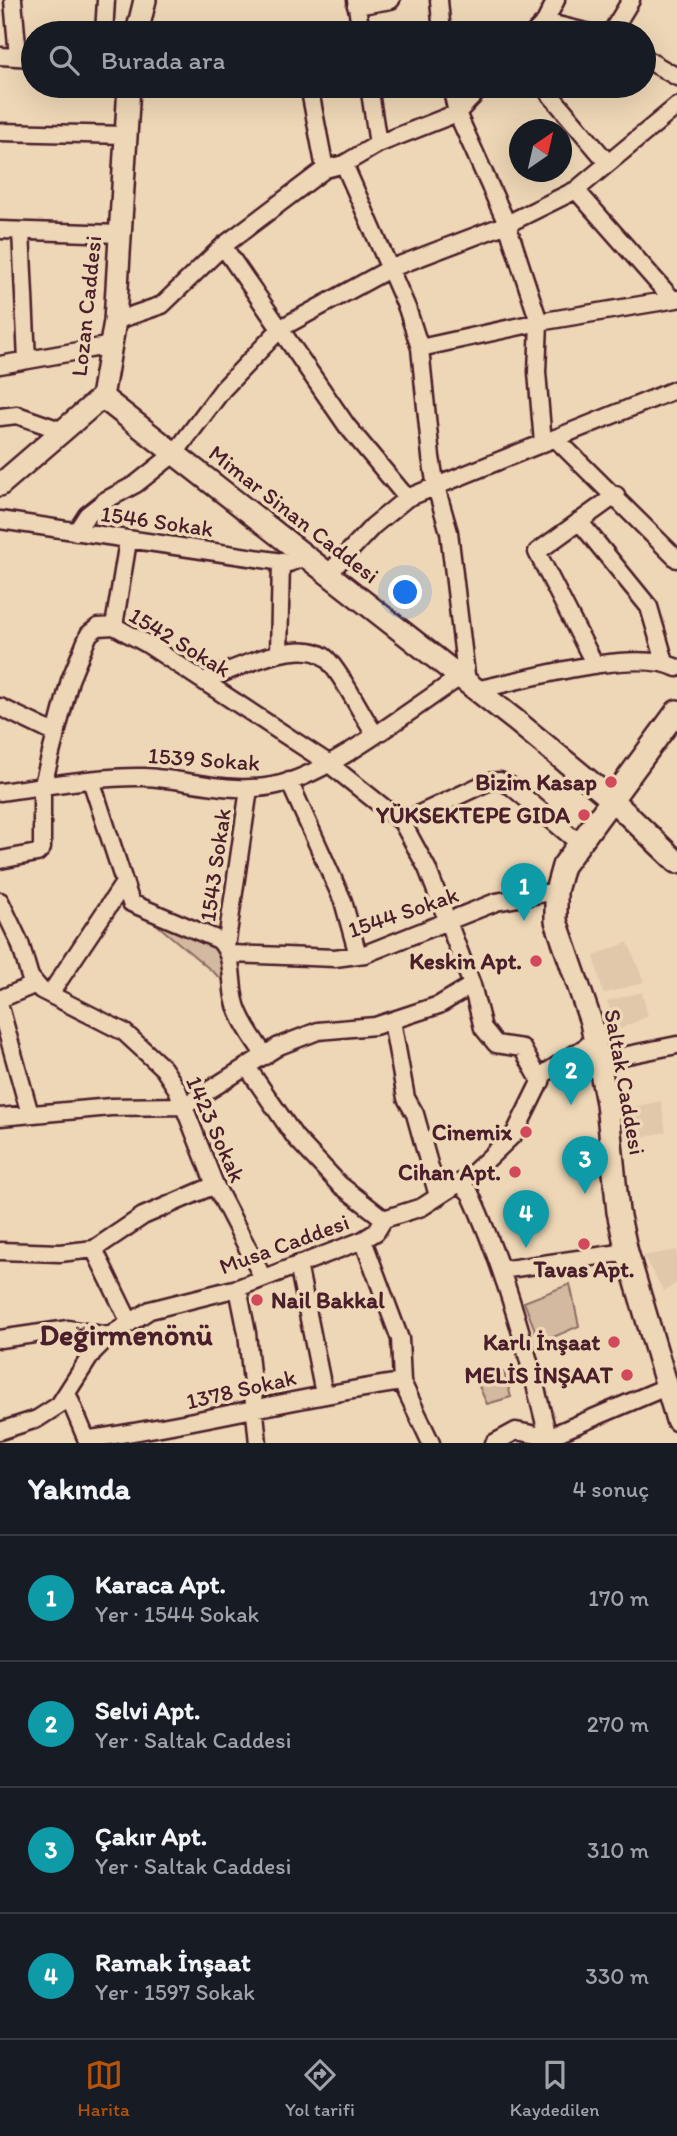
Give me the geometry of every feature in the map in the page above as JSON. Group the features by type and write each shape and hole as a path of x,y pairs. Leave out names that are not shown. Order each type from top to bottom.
{"main road":[{"path":"140,21 145,0"},
{"name":"Lozan Caddesi","path":"0,485 102,397 115,321 128,98"},
{"name":"Mimar Sinan Caddesi","path":"102,397 468,683 611,799 677,861"},
{"name":"Saltak Caddesi","path":"676,1416 627,1252 618,1212 607,1103 591,1022 556,921 556,891 563,866 677,711"}],"street":[{"path":"13,0 21,36"},
{"path":"105,21 106,0"},
{"path":"359,21 356,3 391,0"},
{"path":"439,0 441,21"},
{"path":"544,21 555,0"},
{"path":"618,21 631,0"},
{"path":"0,56 21,58"},
{"path":"656,65 677,77"},
{"path":"311,98 325,169"},
{"path":"371,98 378,144"},
{"path":"454,98 457,113 507,224 539,322 537,372 549,441 616,495 677,559"},
{"path":"115,321 162,305 223,247 325,169 344,164 378,144 457,113 471,98"},
{"path":"553,98 608,163"},
{"path":"76,532 87,515 106,500 136,484 175,453 223,389 281,328 389,268 507,224 576,190 677,106"},
{"path":"0,132 126,135"},
{"path":"344,164 407,308 420,348 436,486 449,532 468,683 596,664 671,665 649,607 579,521"},
{"path":"576,190 674,299"},
{"path":"0,230 120,234"},
{"path":"21,231 27,360"},
{"path":"223,247 347,426 407,498"},
{"path":"420,348 539,322 674,299"},
{"path":"0,365 112,345"},
{"path":"328,574 373,526 407,498 677,389"},
{"path":"0,417 17,415 63,431"},
{"path":"596,664 537,552 616,495"},
{"name":"1546 Sokak","path":"0,520 289,563 306,557"},
{"path":"114,626 128,541"},
{"path":"279,653 281,562"},
{"name":"1542 Sokak","path":"0,860 37,853 42,848 42,788 54,733 80,651 89,634 98,627 114,626 203,681 328,764 401,822"},
{"path":"203,681 279,653 311,651 327,660 374,733"},
{"name":"1539 Sokak","path":"0,792 91,780 174,779 249,789 289,781 328,764 374,733 468,683"},
{"path":"0,707 54,733"},
{"path":"50,995 124,883 91,780"},
{"path":"289,781 343,901 358,955"},
{"path":"541,1082 522,1048 491,1041 482,1028 472,985 427,868 401,822 488,782 500,781 511,786 579,844"},
{"name":"1543 Sokak","path":"249,789 228,951 231,986 238,1012 265,1056"},
{"name":"1544 Sokak","path":"124,883 131,903 219,940 228,951 335,958 358,955 496,902 556,891"},
{"name":"1423 Sokak","path":"0,901 20,943 30,977 36,984 50,995 124,1032 163,1068 184,1106 215,1185 262,1276"},
{"path":"0,999 36,984"},
{"path":"0,1117 111,1107 184,1106 279,1046 318,1031 375,1027 439,1005 472,985"},
{"path":"0,1007 30,1114"},
{"path":"392,1021 406,1098 415,1114 438,1196"},
{"path":"596,1052 677,1045"},
{"name":"Musa Caddesi","path":"0,1431 37,1419 59,1405 93,1352 109,1336 150,1310 237,1288 262,1276 363,1240 376,1232 384,1219 422,1207 460,1183 515,1133 544,1074 596,1052"},
{"path":"247,1067 295,1137 340,1184 384,1219"},
{"path":"460,1183 470,1193 501,1270 524,1338 548,1437"},
{"path":"0,1251 60,1253 94,1249 143,1216 215,1185"},
{"path":"363,1240 400,1339 402,1382 430,1443"},
{"path":"94,1249 130,1323"},
{"path":"501,1270 627,1252"},
{"path":"298,1264 324,1394"},
{"path":"237,1288 247,1334 258,1443"},
{"path":"0,1339 68,1329 109,1336"},
{"name":"1378 Sokak","path":"89,1439 172,1428 324,1394 402,1382"},
{"path":"494,1443 516,1431 548,1437 666,1387"},
{"path":"67,1393 89,1439"}],"shaded area":[{"path":"131,903 219,940 231,987"},
{"path":"628,942 644,982 603,994 594,956"},
{"path":"642,992 648,1016 616,1031 607,1001"},
{"path":"661,1101 666,1132 628,1140 627,1108"},
{"path":"677,1250 677,1283 664,1291 643,1256"},
{"path":"570,1284 579,1326 540,1343 524,1302"},
{"path":"504,1372 511,1397 487,1404 474,1375"}],"place":[{"name":"Bizim Kasap","path":"611,782"},
{"name":"YÜKSEKTEPE GIDA","path":"584,815"},
{"name":"Karaca Apt.","path":"524,921"},
{"name":"Keskin Apt.","path":"536,961"},
{"name":"Selvi Apt.","path":"571,1105"},
{"name":"Cinemix","path":"526,1132"},
{"name":"Cihan Apt.","path":"515,1172"},
{"name":"Çakır Apt.","path":"585,1194"},
{"name":"Tavas Apt.","path":"584,1244"},
{"name":"Ramak İnşaat","path":"526,1248"},
{"name":"Nail Bakkal","path":"257,1300"},
{"name":"Karlı İnşaat","path":"614,1342"},
{"name":"MELİS İNŞAAT","path":"627,1375"}],"district":[{"name":"Değirmenönü","path":"126,1335"}]}
